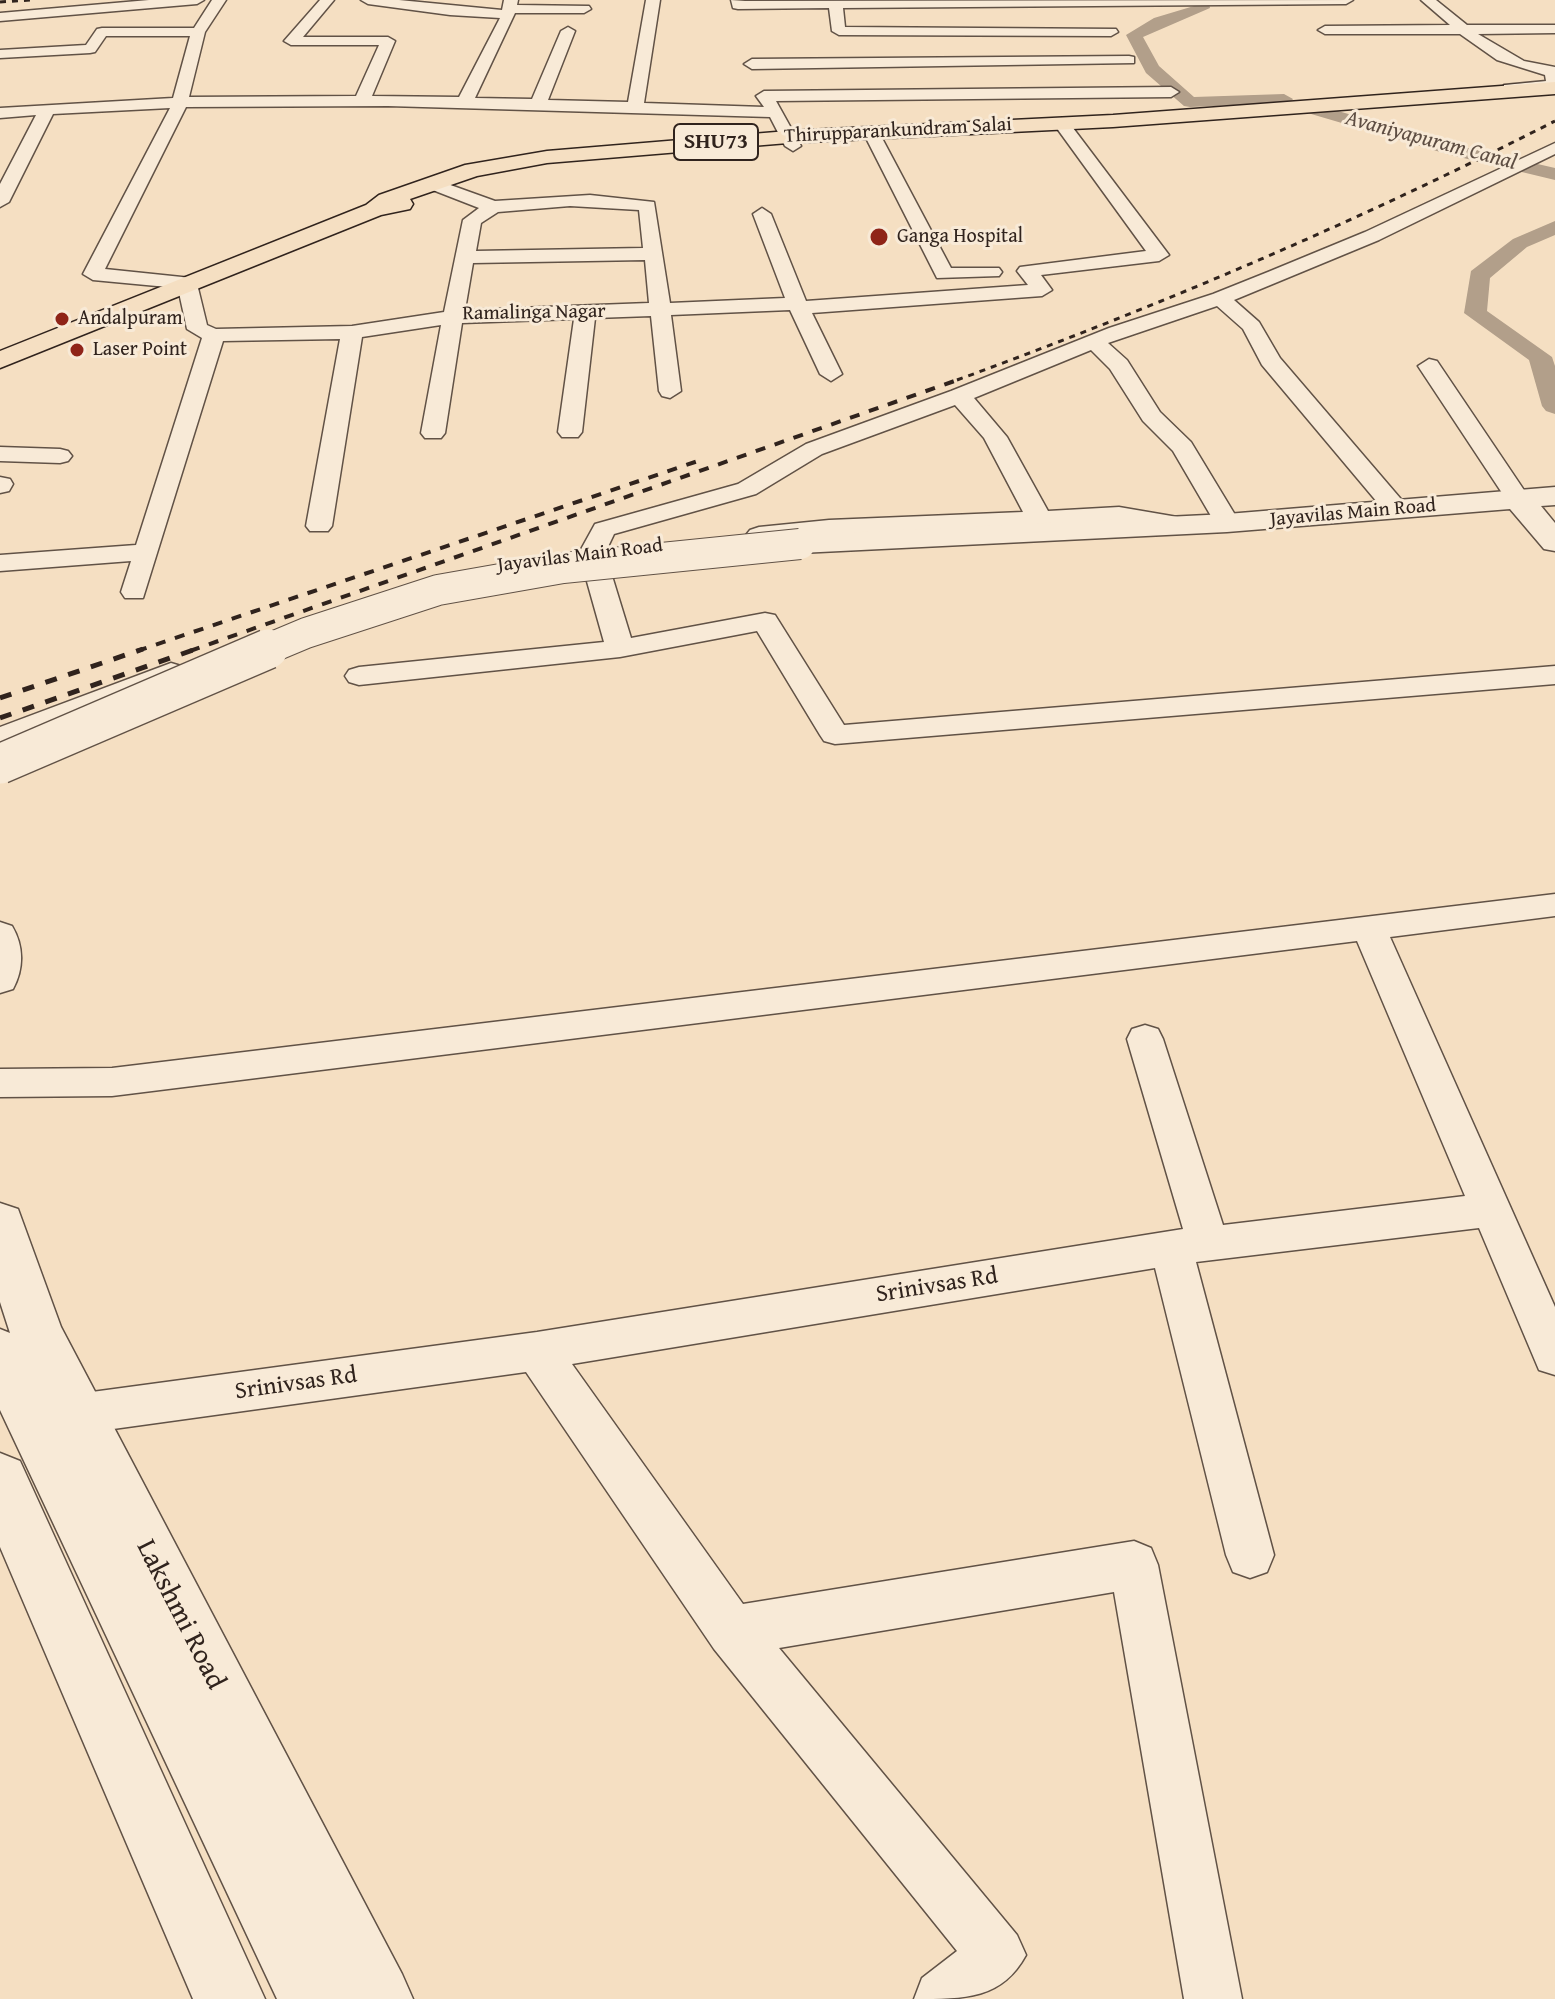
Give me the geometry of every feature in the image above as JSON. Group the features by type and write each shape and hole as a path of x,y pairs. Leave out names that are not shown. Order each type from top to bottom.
{"main road":[{"name":"Thirupparankundram Salai","path":"0,360 437,186 488,175 546,165 791,142 1245,111 1554,77"},
{"name":"Thirupparankundram Salai","path":"791,142 875,140 967,130"}],"street":[{"path":"0,17 197,0"},
{"path":"219,0 198,32 180,103 93,274 191,284 197,329 214,335 352,332 453,317 433,433"},
{"path":"327,0 291,41 388,41 361,102"},
{"path":"368,0 450,11 584,9"},
{"path":"635,108 653,0"},
{"path":"738,0 738,5 1346,0"},
{"path":"1059,125 1189,111 1555,85 1554,77 1504,60 1428,0"},
{"path":"922,2 967,130"},
{"path":"835,4 839,31 932,33 1121,26 1140,15 1132,2"},
{"path":"465,102 505,24 509,8"},
{"path":"1121,26 1139,68 1171,92 1189,111"},
{"path":"1325,30 1555,29"},
{"path":"538,105 568,31"},
{"path":"0,54 90,49 102,32 198,32"},
{"path":"752,64 943,63 1139,68"},
{"path":"791,142 764,96 1171,92"},
{"path":"0,113 180,103 361,102 465,102 776,112"},
{"path":"0,202 47,109"},
{"path":"875,140 944,274 1027,271 1159,255 1059,125"},
{"path":"620,649 592,553 604,529 747,489 814,449 959,396 1094,341 1220,298 1372,236 1500,174 1545,157"},
{"path":"437,186 493,207 553,200 616,200 648,206 651,254 670,391"},
{"name":"Ramalinga Nagar","path":"493,207 472,220 453,317 798,306 1042,290 1027,271"},
{"path":"762,214 798,306 831,374"},
{"path":"465,257 651,254"},
{"path":"1220,298 1252,326 1270,360 1397,510"},
{"path":"570,432 585,312"},
{"path":"319,526 352,332"},
{"path":"134,592 214,335"},
{"path":"1094,341 1119,365 1151,416 1183,447 1227,523"},
{"path":"1429,366 1518,499 1555,542"},
{"path":"959,396 980,414 998,438 1039,518"},
{"path":"0,454 60,456"},
{"name":"Jayavilas Main Road","path":"0,764 306,633 438,590 563,568 800,544 1227,523 1555,496"},
{"name":"Jayavilas Main Road","path":"0,737 356,603 495,566 829,528 1119,515 1188,525"},
{"path":"0,563 146,552"},
{"path":"359,676 620,649 765,621 835,735 1555,675"},
{"path":"0,1083 112,1082 1555,905"},
{"path":"1368,926 1555,1356"},
{"path":"0,934 5,966 0,980"},
{"path":"1145,1039 1250,1555"},
{"name":"Srinivsas Rd","path":"77,1414 537,1351 1189,1246 1491,1210"},
{"name":"Lakshmi Road","path":"0,1224 18,1343 77,1414 377,1999"},
{"path":"18,1343 314,1999"},
{"path":"537,1351 732,1631 997,1955 943,1999"},
{"path":"0,1480 229,1999"},
{"path":"732,1631 1134,1565 1213,1999"}],"waterway":[{"name":"Avaniyapuram Canal","path":"1200,0 1202,8 1160,21 1134,35 1152,69 1190,102 1284,99"},
{"name":"Avaniyapuram Canal","path":"1307,107 1454,150 1555,174"},
{"name":"Avaniyapuram Canal","path":"1555,227 1520,243 1479,276 1475,313 1540,357 1555,406"}],"railway":[{"path":"0,2 30,0"},
{"path":"957,380 1110,322 1260,260 1409,193 1555,121"},
{"path":"190,651 963,378"},
{"path":"137,651 701,460"},
{"path":"0,698 143,649"},
{"path":"0,718 196,649"}],"place":[{"name":"Ganga Hospital","path":"879,237"},
{"name":"Andalpuram","path":"62,319"},
{"name":"Laser Point","path":"77,350"}]}
